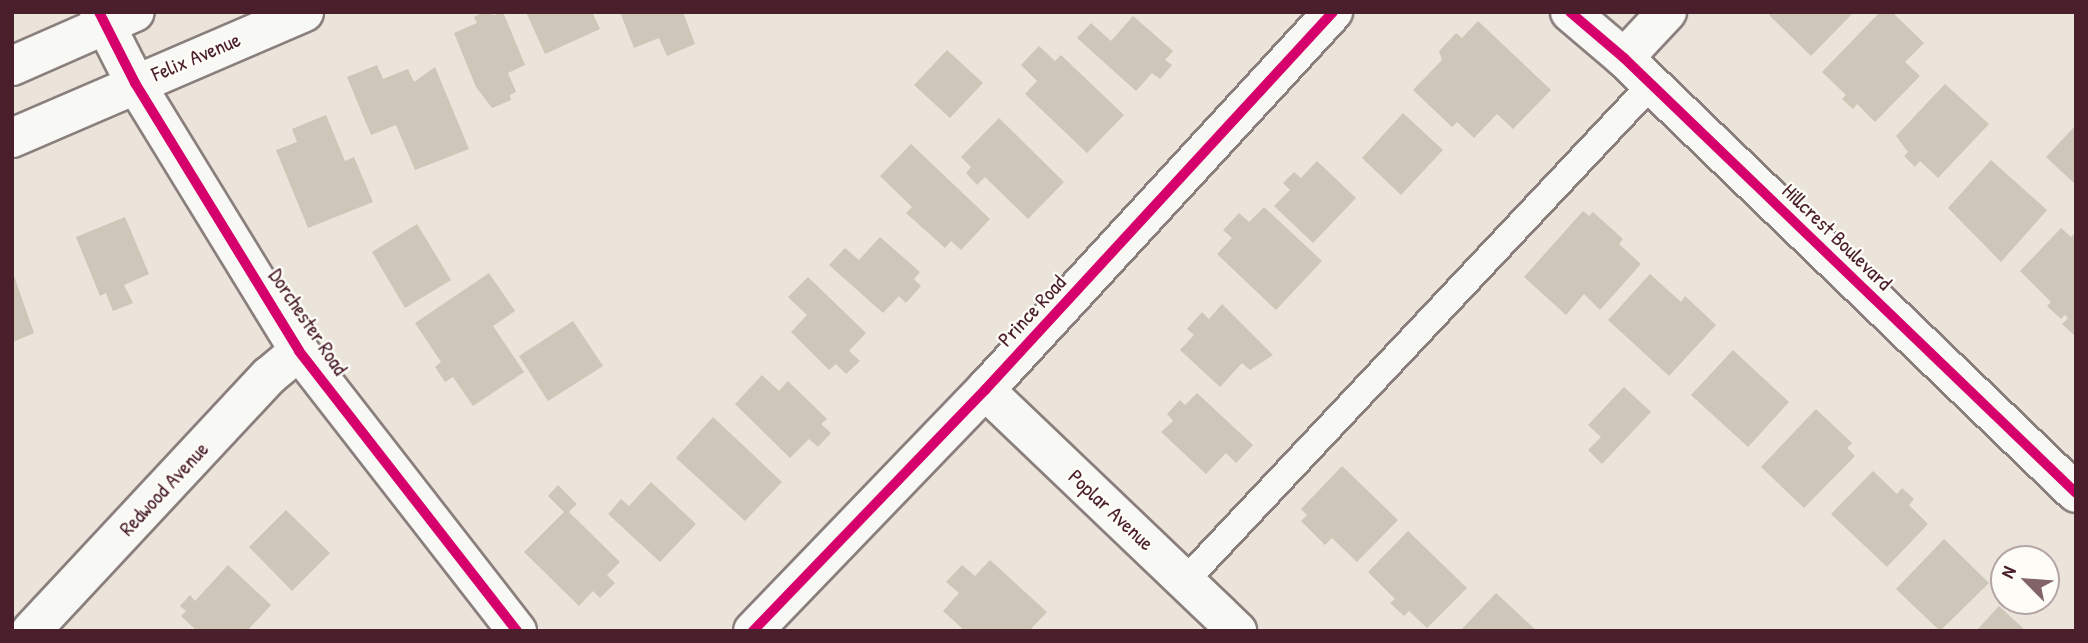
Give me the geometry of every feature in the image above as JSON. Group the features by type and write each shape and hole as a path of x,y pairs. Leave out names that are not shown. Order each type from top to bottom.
{"street":[{"name":"Felix Avenue","path":"12,138 304,12"},
{"name":"Prince Road","path":"753,631 985,390 1333,12"},
{"name":"Hillcrest Boulevard","path":"1570,12 1624,58 2076,493"},
{"path":"1624,58 1667,12"},
{"name":"Dorchester Road","path":"113,17 135,83 299,351 517,631"},
{"path":"12,66 113,17"},
{"name":"Redwood Avenue","path":"31,631 269,376 299,351"},
{"name":"Poplar Avenue","path":"985,390 1237,631"}],"lane":[{"path":"1185,581 1651,85"}],"building":[{"path":"484,12 494,15 503,12 525,65 508,73 516,92 510,95 511,100 492,108 476,87 454,33 477,23 474,17"},
{"path":"526,12 592,12 600,29 545,54"},
{"path":"620,12 683,12 695,44 667,56 659,38 634,48"},
{"path":"1772,12 1854,12 1811,56 1769,15"},
{"path":"1880,12 1892,12 1924,43 1905,62 1920,76 1875,122 1857,104 1853,109 1842,99 1846,95 1822,72"},
{"path":"1133,16 1173,51 1165,60 1172,65 1160,79 1152,73 1136,91 1077,38 1091,23 1111,41"},
{"path":"1478,21 1551,90 1513,129 1497,114 1474,138 1457,122 1452,127 1413,90 1442,60 1439,51 1456,33 1462,38"},
{"path":"1039,46 1055,61 1061,55 1124,115 1087,153 1025,94 1037,81 1021,65"},
{"path":"947,50 983,83 950,118 914,85"},
{"path":"377,65 383,79 408,69 414,82 435,67 469,149 415,170 396,125 371,135 347,77"},
{"path":"1945,84 1989,124 1938,178 1920,161 1915,167 1904,156 1908,152 1896,136"},
{"path":"1403,113 1443,150 1401,195 1362,158"},
{"path":"326,115 345,161 354,157 373,202 308,228 276,150 297,142 292,129"},
{"path":"999,118 1064,182 1028,219 985,177 977,185 966,173 971,167 961,157"},
{"path":"2076,125 2076,185 2046,157"},
{"path":"911,144 990,219 961,250 951,241 945,248 906,213 912,207 880,176"},
{"path":"1991,160 2047,210 2001,262 1948,208"},
{"path":"1317,161 1356,198 1313,243 1274,206 1290,190 1283,183 1294,172 1301,178"},
{"path":"1264,207 1322,261 1276,310 1217,254 1232,238 1223,230 1239,213 1249,222"},
{"path":"1583,211 1589,216 1593,212 1623,239 1619,244 1641,264 1600,310 1584,294 1566,315 1524,277"},
{"path":"125,217 149,274 124,285 133,303 113,311 106,293 100,296 76,237"},
{"path":"417,224 451,280 405,308 372,252"},
{"path":"2061,228 2071,237 2076,232 2074,335 2062,324 2068,318 2065,315 2061,319 2047,306 2051,302 2020,271"},
{"path":"880,237 920,272 914,279 921,286 906,303 899,296 883,313 829,265 845,248 859,260"},
{"path":"13,273 34,333 13,342 12,340"},
{"path":"489,273 515,311 493,326 524,372 473,406 453,377 445,382 435,367 441,362 415,323"},
{"path":"1650,274 1681,302 1685,296 1716,325 1669,376 1608,320"},
{"path":"808,277 866,333 849,351 860,361 846,374 836,364 829,370 791,332 807,315 788,297"},
{"path":"1222,304 1273,355 1250,370 1242,363 1220,387 1180,350 1194,335 1187,329 1202,312 1209,319"},
{"path":"573,321 603,366 548,401 519,356"},
{"path":"1733,350 1789,402 1748,447 1691,395"},
{"path":"762,375 779,391 788,381 827,419 821,424 831,433 818,447 809,439 790,458 735,404"},
{"path":"1624,387 1651,412 1602,464 1588,450 1601,437 1588,425"},
{"path":"1197,393 1253,445 1236,463 1226,453 1206,474 1161,432 1173,421 1167,414 1180,400 1185,405"},
{"path":"1816,409 1852,443 1847,448 1855,456 1804,508 1761,467"},
{"path":"713,417 782,482 745,521 676,458"},
{"path":"1342,466 1398,520 1357,562 1332,538 1325,545 1301,521 1307,515 1301,509"},
{"path":"1873,471 1897,494 1902,488 1914,499 1909,505 1928,524 1887,567 1831,514"},
{"path":"651,482 696,524 660,562 608,514 621,499 629,506"},
{"path":"558,485 577,504 569,512 620,562 607,575 615,583 600,598 593,591 579,606 524,552 564,512 548,496"},
{"path":"286,510 330,553 292,591 249,547"},
{"path":"1408,531 1467,588 1427,628 1409,611 1404,616 1390,603 1395,599 1368,572"},
{"path":"1944,539 1989,583 1940,631 1896,589"},
{"path":"990,560 1047,612 1029,631 965,631 943,611 959,593 946,582 962,565 975,576"},
{"path":"228,565 271,605 247,631 197,631 181,616 186,611 180,606 190,595 195,601"},
{"path":"1496,593 1537,631 1460,631"},
{"path":"1991,615 2009,615 2026,631 1976,631"}],"cycle path":[{"path":"99,12 135,83 299,351 517,631"},
{"path":"753,631 985,390 1333,12"},
{"path":"1570,12 1624,58 2076,493"}]}
